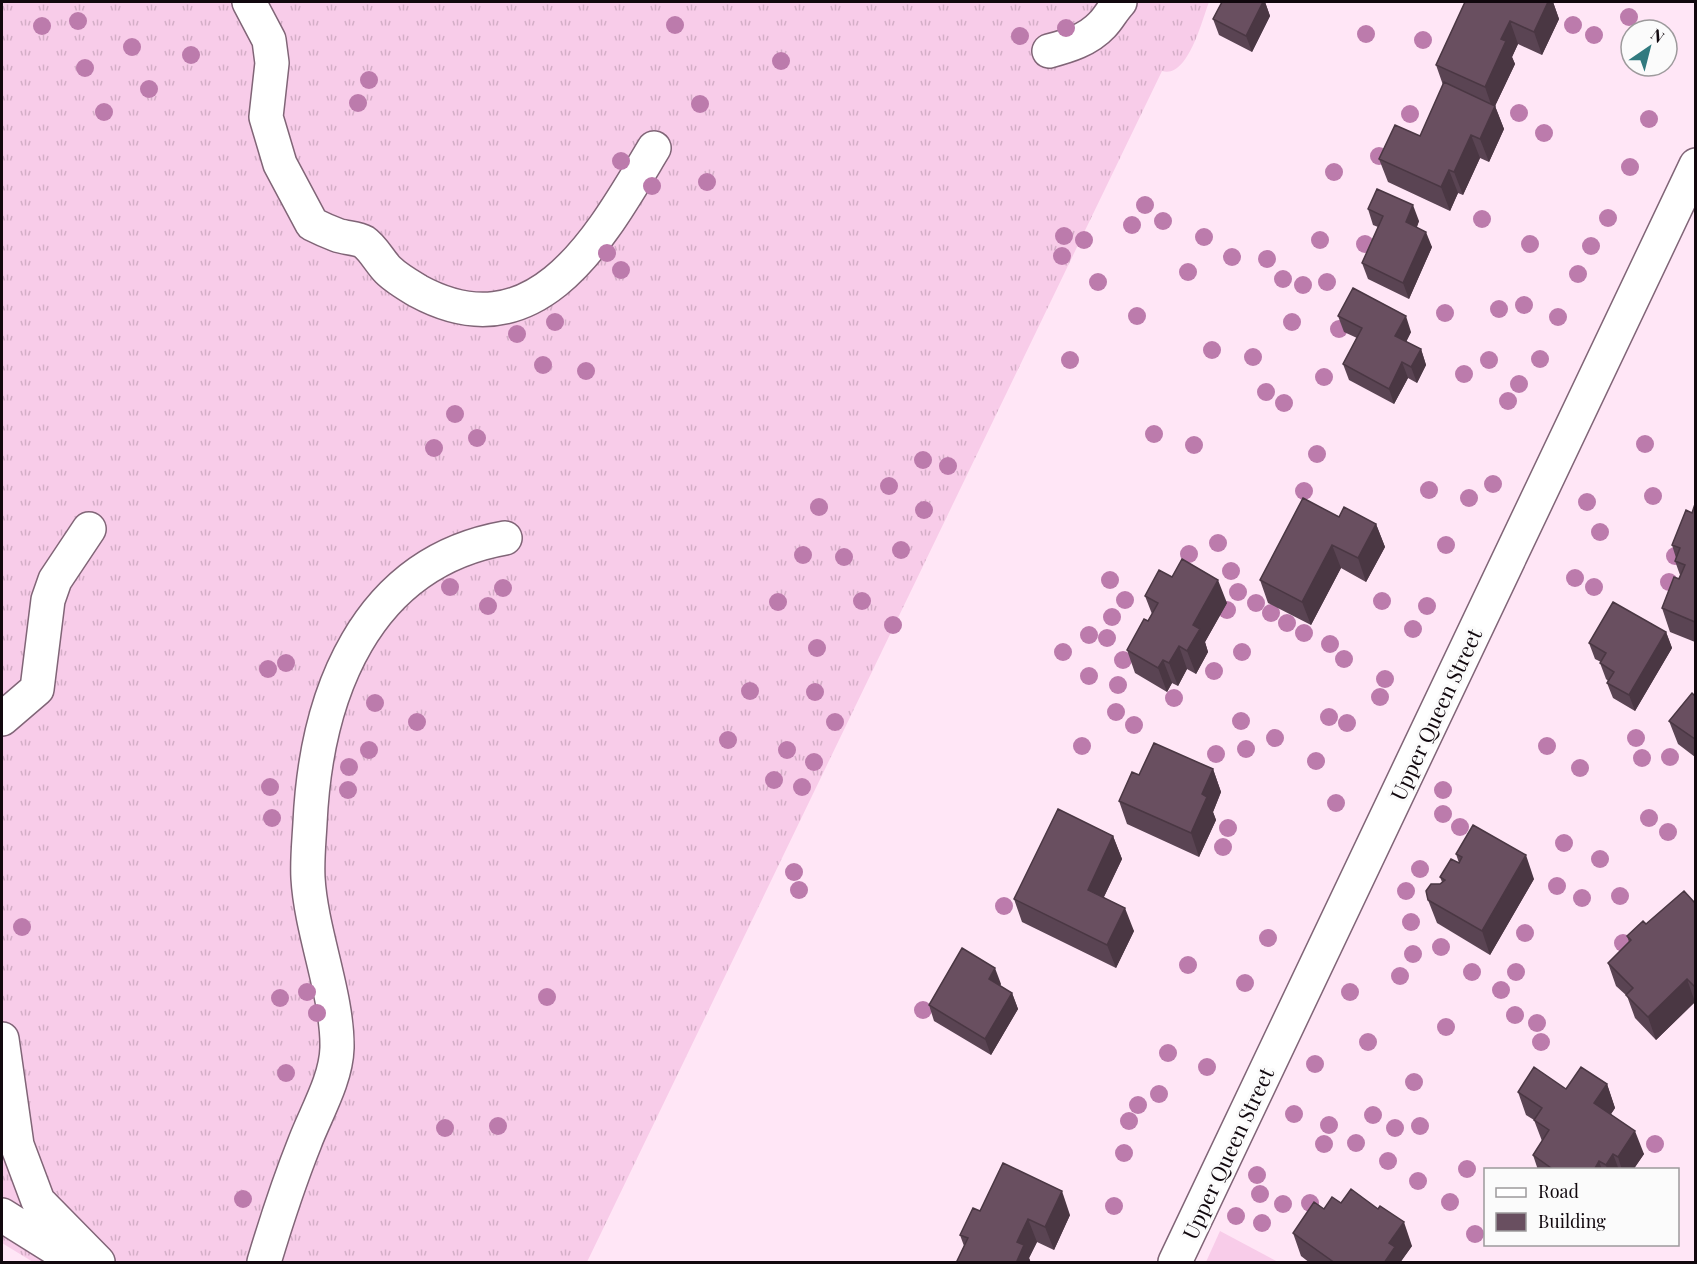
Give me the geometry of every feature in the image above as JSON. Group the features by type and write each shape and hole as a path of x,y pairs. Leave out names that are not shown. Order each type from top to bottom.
{"street":[{"path":"249,2 269,40 272,63 266,117 280,165 312,224 363,242 390,272 417,290 449,305 481,309 510,306 534,298 554,285 602,233 654,148"},
{"path":"1049,51 1071,45 1091,35 1104,24 1120,2"},
{"name":"Upper Queen Street","path":"1175,1263 1695,165"},
{"path":"2,720 37,689 51,590 55,580 89,529"},
{"path":"264,1263 282,1202 327,1088 337,1048 332,1006 308,878 312,790 327,708 353,645 388,600 429,565 476,543 505,538"},
{"path":"2,1039 17,1145 38,1201 99,1263"},
{"path":"2,1215 77,1263"}],"green space":[{"path":"2,2 1209,2 1193,46 1186,57 1179,66 1171,71 1162,71 587,1262 33,1262 2,1243"},
{"path":"1220,1231 1278,1262 1206,1262"}],"building":[{"path":"1222,2 1263,2 1246,36 1213,19"},
{"path":"1465,2 1548,2 1534,32 1510,21 1501,39 1506,41 1485,87 1436,65"},
{"path":"1444,82 1495,106 1480,139 1471,135 1454,172 1449,170 1441,187 1379,159 1395,125 1420,136"},
{"path":"1377,189 1413,205 1406,222 1426,232 1403,283 1362,263 1383,216 1368,209"},
{"path":"1353,288 1406,316 1395,336 1421,349 1411,367 1402,362 1389,389 1343,364 1362,328 1338,316"},
{"path":"1303,498 1339,517 1344,507 1376,524 1358,558 1332,545 1302,602 1260,580"},
{"path":"1695,504 1695,622 1662,608 1674,577 1679,579 1685,565 1675,561 1680,548 1672,545 1686,510 1692,513"},
{"path":"1182,559 1218,580 1193,625 1200,629 1187,651 1179,646 1169,663 1163,660 1158,668 1127,650 1144,619 1148,621 1158,603 1145,596 1159,570 1172,577"},
{"path":"1613,602 1666,632 1629,695 1607,683 1614,672 1600,663 1606,653 1589,643"},
{"path":"1692,693 1695,696 1695,739 1669,721"},
{"path":"1154,743 1213,769 1202,794 1207,797 1191,833 1119,801 1132,772 1139,775"},
{"path":"1058,809 1113,836 1088,890 1125,908 1107,945 1014,899"},
{"path":"1473,825 1526,855 1482,931 1428,900 1426,891 1431,884 1440,884 1445,880 1440,877 1451,859 1459,863 1462,857 1456,854"},
{"path":"1684,891 1695,903 1695,985 1687,979 1648,1017 1626,995 1633,988 1608,963 1631,940 1627,936 1643,921 1646,924"},
{"path":"962,948 995,968 989,979 1012,993 985,1039 929,1005"},
{"path":"1534,1067 1566,1089 1581,1067 1607,1084 1594,1103 1635,1131 1618,1157 1613,1154 1606,1165 1599,1161 1595,1168 1551,1168 1533,1155 1549,1130 1534,1120 1542,1108 1518,1092"},
{"path":"1003,1163 1062,1191 1045,1227 1028,1219 1017,1242 1024,1245 1016,1263 956,1263 968,1238 960,1235 973,1208 980,1211"},
{"path":"1351,1189 1378,1209 1380,1206 1404,1222 1389,1243 1395,1247 1384,1263 1335,1263 1293,1233 1314,1202 1324,1209 1332,1197 1341,1203"}]}
